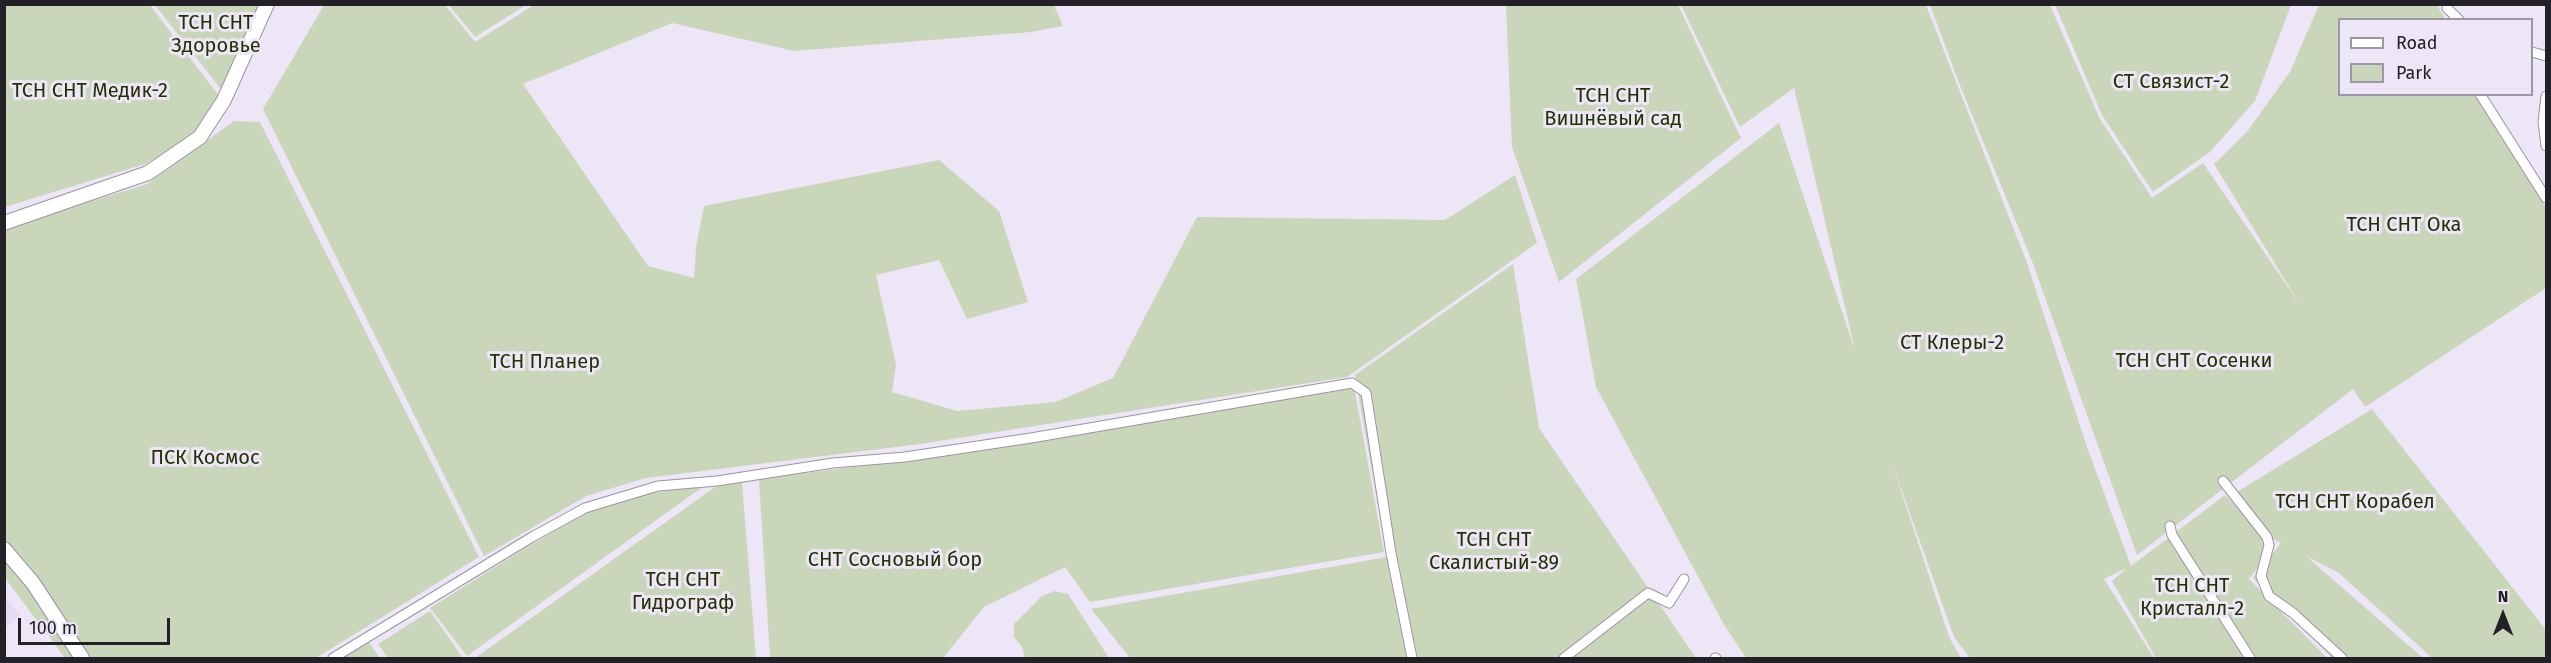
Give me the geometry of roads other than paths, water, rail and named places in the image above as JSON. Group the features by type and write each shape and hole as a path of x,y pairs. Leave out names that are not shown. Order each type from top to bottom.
{"main road":[{"path":"4,223 148,173 200,137 224,100 267,4"},
{"path":"4,549 33,583 82,658"}],"street":[{"path":"2446,6 2457,18"},
{"path":"2481,96 2547,198"},
{"path":"2547,96 2543,122 2547,146"},
{"path":"333,658 532,537 585,508 658,486 726,479 833,463 905,457 1031,438 1352,383 1366,393 1391,553 1412,658"},
{"path":"2223,481 2266,537 2269,546 2261,576 2270,596 2293,613 2342,658"},
{"path":"2170,526 2172,535 2250,658"},
{"path":"1564,658 1648,592 1669,603 1684,579"}],"park label":[{"name":"ТСН СНТ Здоровье","path":"216,34"},
{"name":"СТ Связист-2","path":"2171,82"},
{"name":"ТСН СНТ Медик-2","path":"90,91"},
{"name":"ТСН СНТ Вишнёвый сад","path":"1613,108"},
{"name":"ТСН СНТ Ока","path":"2404,225"},
{"name":"СТ Клеры-2","path":"1952,343"},
{"name":"ТСН СНТ Сосенки","path":"2194,361"},
{"name":"ТСН Планер","path":"545,362"},
{"name":"ПСК Космос","path":"205,458"},
{"name":"ТСН СНТ Корабел","path":"2355,502"},
{"name":"ТСН СНТ Скалистый-89","path":"1494,552"},
{"name":"СНТ Сосновый бор","path":"895,560"},
{"name":"ТСН СНТ Гидрограф","path":"683,592"},
{"name":"ТСН СНТ Кристалл-2","path":"2192,598"}]}
